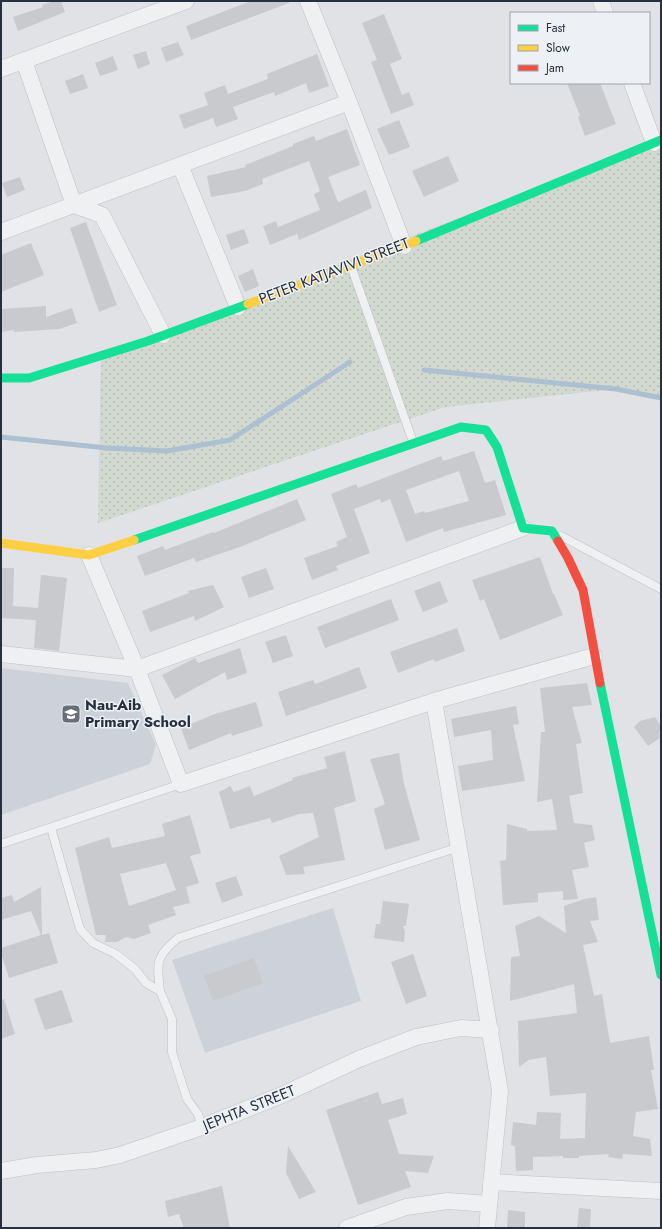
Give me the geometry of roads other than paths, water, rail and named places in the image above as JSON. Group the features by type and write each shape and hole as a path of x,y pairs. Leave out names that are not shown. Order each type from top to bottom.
{"street":[{"path":"1,68 24,61 186,1"},
{"path":"308,1 349,102 404,246"},
{"path":"601,1 605,12"},
{"path":"24,61 74,205"},
{"path":"632,84 658,142"},
{"path":"1,232 349,102"},
{"name":"PETER KATJAVIVI STREET","path":"1,378 29,378 163,335 404,246 658,142"},
{"path":"180,165 238,307"},
{"path":"74,205 102,214 163,335"},
{"path":"1,543 89,555 461,427 486,430 498,447 523,528"},
{"path":"1,654 137,669 523,528 552,531 568,558 583,590 594,656 661,976"},
{"path":"89,555 137,669 181,784 434,701 594,656"},
{"path":"434,701 500,1091 487,1228"},
{"name":"JEPHTA STREET","path":"1,1171 37,1165 96,1160 120,1155 202,1127 282,1095 358,1060 416,1037 461,1028 490,1030"},
{"path":"491,1182 661,1191"},
{"path":"347,1228 406,1207 448,1201 489,1204"}],"lane":[{"path":"351,265 413,443"},
{"path":"552,531 661,589"},
{"path":"1,844 181,784"},
{"path":"51,828 80,929 93,943 116,954 135,968 146,983 160,991"},
{"path":"202,1127 198,1114 187,1099 172,1052 172,1019 160,991 157,967 164,950 178,938 459,847"}],"waterway":[{"path":"1,437 107,448 167,451 230,440 350,362"},
{"path":"424,370 616,389 661,398"}],"place":[{"name":"Nau-Aib Primary School","path":"71,714"}]}
